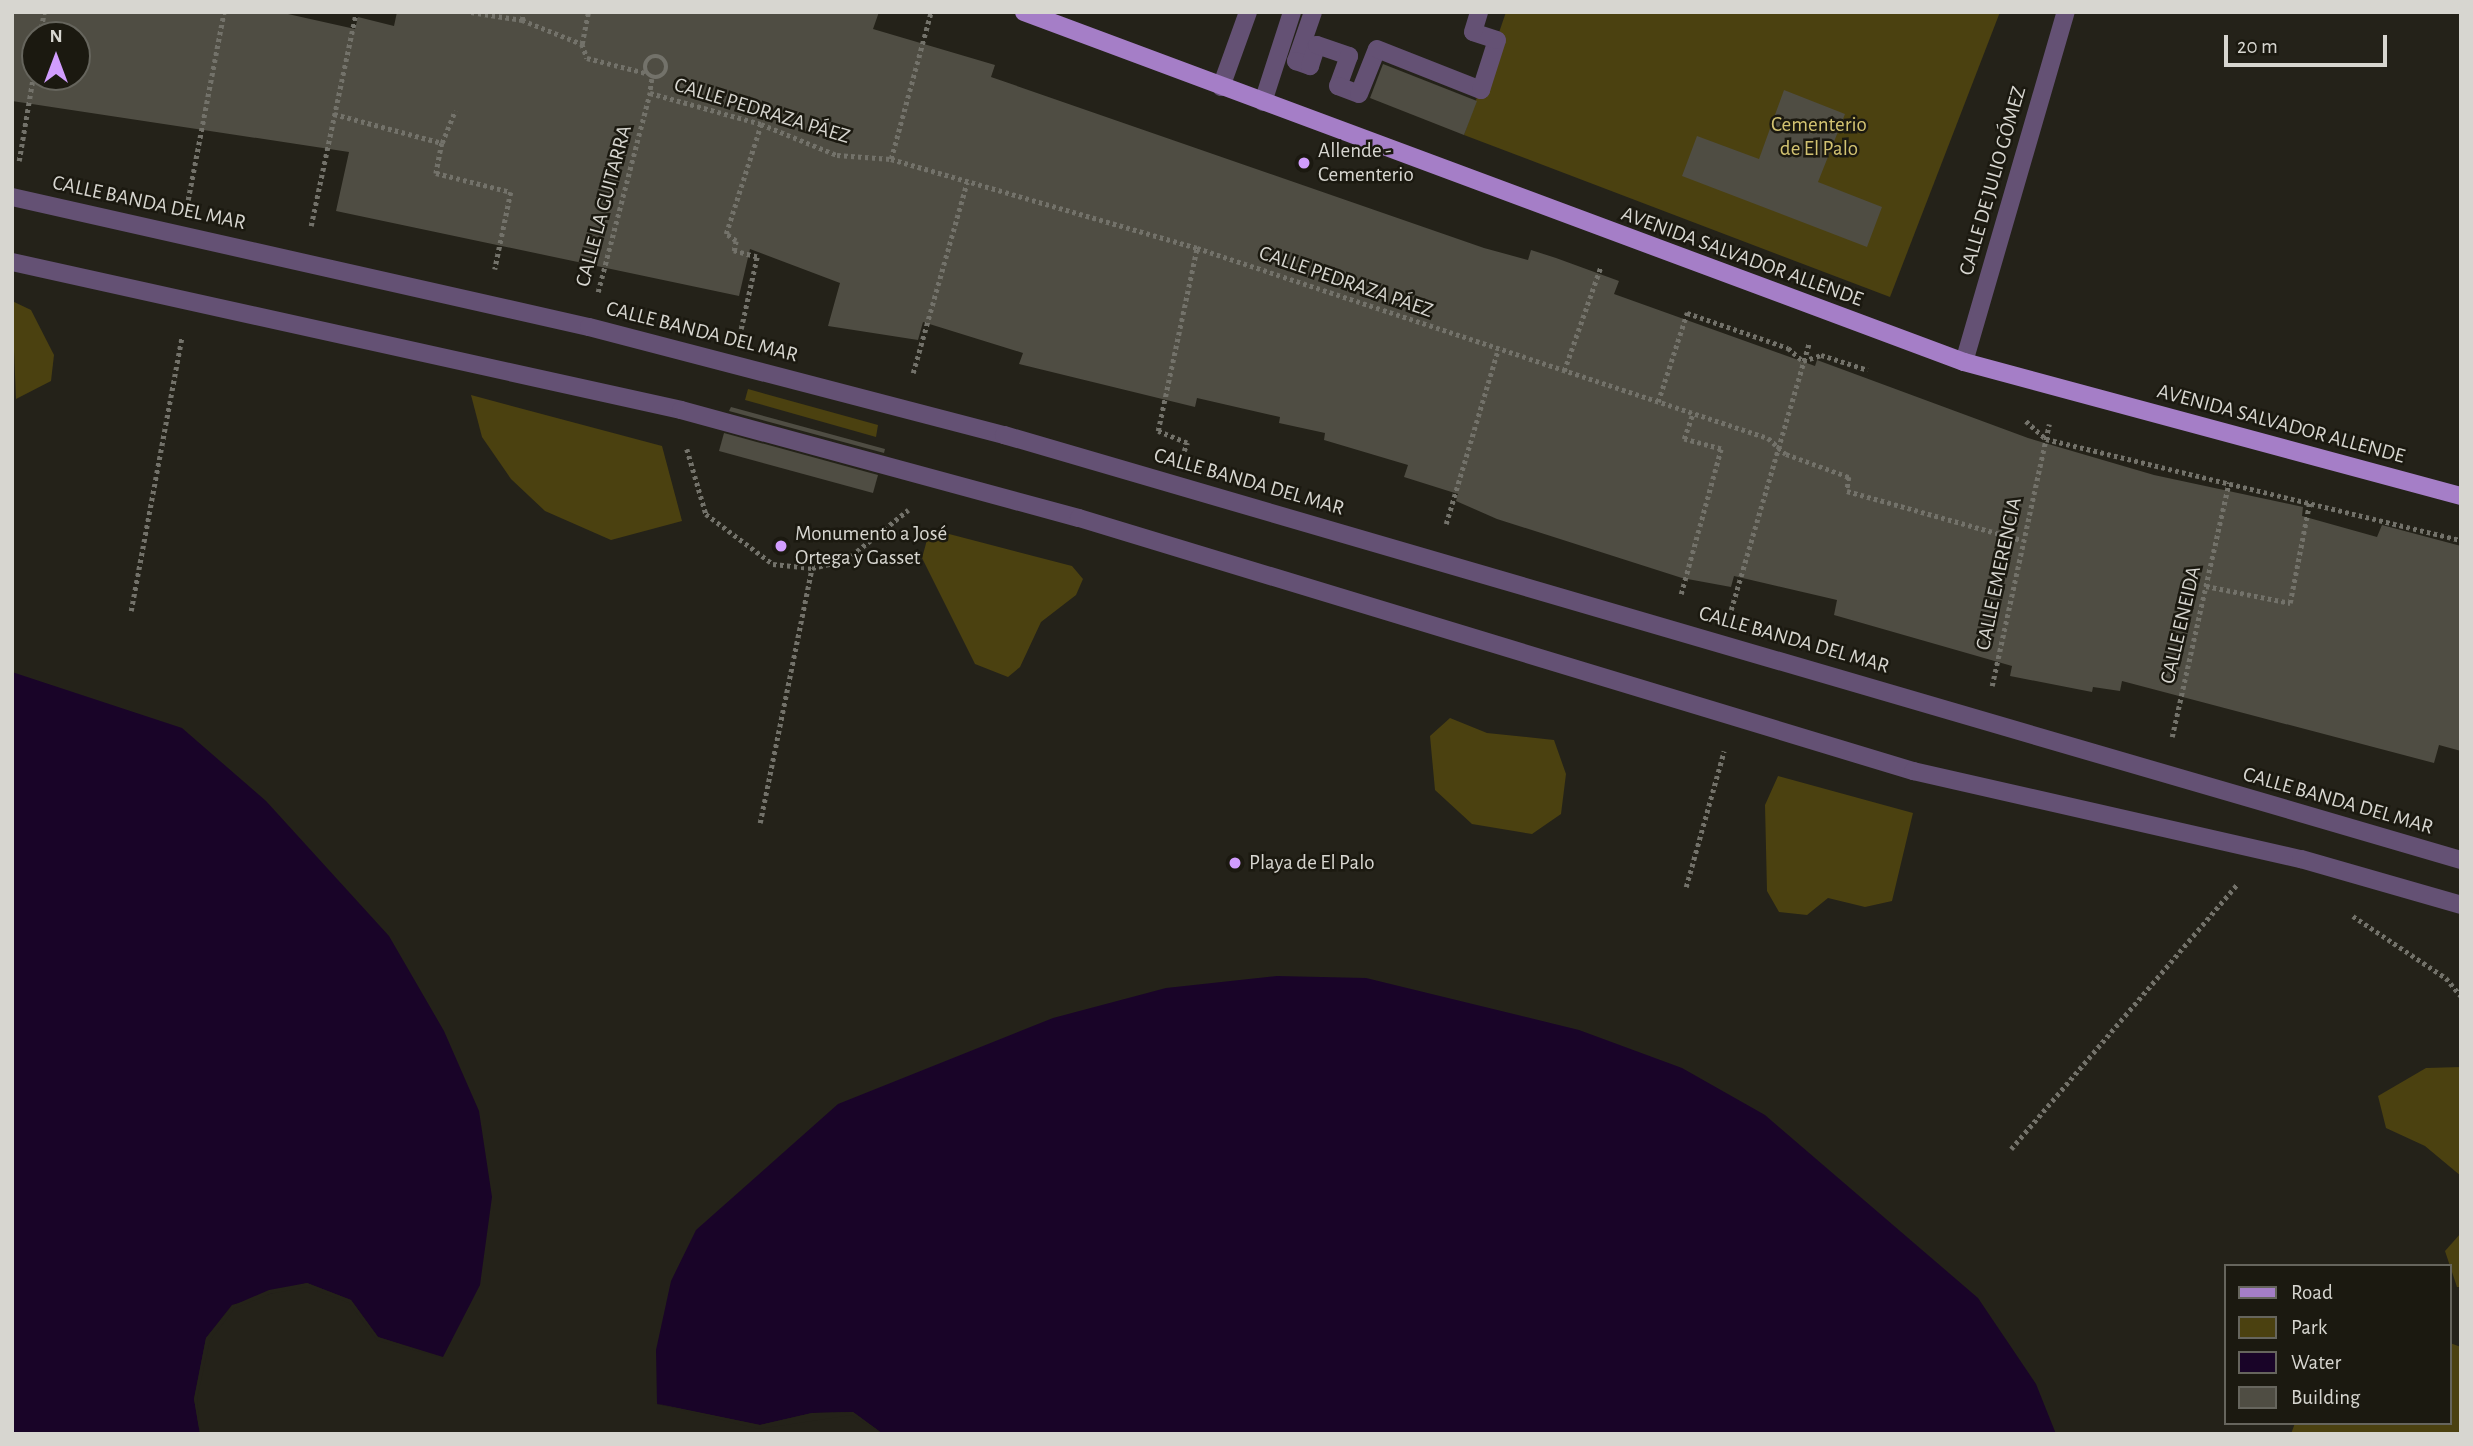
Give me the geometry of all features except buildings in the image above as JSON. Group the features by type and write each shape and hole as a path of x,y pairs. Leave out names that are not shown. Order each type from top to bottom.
{"main road":[{"name":"AVENIDA SALVADOR ALLENDE","path":"1024,12 1613,234 1964,362 2461,496"}],"street":[{"path":"1221,87 1248,12"},
{"path":"1263,102 1292,12"},
{"path":"1313,12 1296,61 1310,66 1317,45 1349,56 1338,86 1359,94 1377,49 1481,90 1497,40 1473,32 1479,12"},
{"name":"CALLE DE JULIO GÓMEZ","path":"1964,362 2066,12"},
{"name":"CALLE BANDA DEL MAR","path":"12,197 589,327 903,408 1722,641 2461,860"},
{"path":"12,262 189,298 681,410 930,476 1913,771 2245,850 2301,859 2461,905"}],"path":[{"path":"181,233 224,12"},
{"path":"327,12 340,12"},
{"path":"304,261 356,12"},
{"name":"CALLE PEDRAZA PÁEZ","path":"471,12 522,20 582,44 587,58 646,73 652,79"},
{"path":"522,20 524,12"},
{"path":"582,44 588,12"},
{"path":"891,159 931,12"},
{"name":"CALLE PEDRAZA PÁEZ","path":"646,73 649,57 666,61 667,71 652,79"},
{"name":"CALLE PEDRAZA PÁEZ","path":"652,79 650,93 761,124 837,155 891,159 1198,248 1693,413 1849,477 1847,491 2021,540"},
{"path":"12,197 30,91"},
{"name":"CALLE LA GUITARRA","path":"589,327 650,93"},
{"path":"455,110 442,143 436,173 511,191 488,304"},
{"path":"334,114 442,143"},
{"path":"733,364 757,257 734,251 736,241 726,234 761,124"},
{"path":"903,408 967,182"},
{"path":"1564,371 1613,234"},
{"path":"1175,484 1187,443 1158,431 1198,248"},
{"path":"131,611 189,298"},
{"path":"1658,402 1687,313 1788,348 1803,361"},
{"path":"1722,641 1776,446 1808,345"},
{"path":"1435,561 1498,350"},
{"path":"1803,361 1821,355 1874,372"},
{"path":"681,410 706,513 724,533 773,564 812,568 872,544 930,476"},
{"path":"1672,628 1721,450 1684,439 1693,413"},
{"path":"2019,419 2046,436 2461,540"},
{"name":"CALLE EMERENCIA","path":"1985,721 2021,540 2046,436"},
{"name":"CALLE ENEIDA","path":"2164,774 2230,482"},
{"path":"2206,586 2290,603 2310,500"},
{"path":"760,823 812,568"},
{"path":"1686,887 1734,716"},
{"path":"2011,1149 2235,890 2245,850"},
{"path":"2346,912 2446,978 2461,996"}],"green space":[{"name":"Cementerio de El Palo","path":"1506,12 2000,12 1890,297 1464,135"},
{"path":"12,301 31,310 54,355 51,381 16,399"},
{"path":"748,389 878,425 876,437 745,400"},
{"path":"471,395 662,446 682,521 611,540 545,511 511,479 482,437"},
{"path":"930,529 1072,566 1083,579 1076,595 1041,622 1020,667 1008,677 975,664 922,558"},
{"path":"1450,718 1487,733 1554,740 1566,774 1561,814 1532,834 1472,824 1435,790 1430,736"},
{"path":"1778,776 1913,813 1892,901 1865,907 1828,898 1807,915 1779,912 1767,891 1765,805"},
{"path":"2461,1067 2461,1176 2425,1146 2386,1128 2378,1096 2426,1068"},
{"path":"2461,1233 2461,1287 2457,1287 2452,1264 2449,1264 2445,1251"},
{"path":"2452,1344 2461,1347 2461,1434 2291,1434 2294,1425 2452,1425"}],"water":[{"path":"12,672 182,728 266,801 389,936 444,1031 479,1111 492,1197 480,1285 443,1357 378,1337 351,1300 307,1283 232,1305 206,1338 194,1399 200,1434 12,1434"},
{"path":"1277,976 1366,978 1579,1030 1682,1068 1765,1115 1978,1298 2036,1384 2056,1434 883,1434 853,1412 812,1413 760,1425 657,1404 656,1350 671,1281 696,1230 838,1104 1053,1018 1166,988"}],"pier":[{"path":"307,1283 351,1300 378,1337 446,1359 377,1340 349,1303 307,1287 270,1294 235,1308 210,1340 197,1399 200,1434 194,1399 206,1338 232,1306 269,1290"},
{"path":"654,1403 760,1425 812,1413 853,1412 883,1434 852,1415 759,1429"}],"place":[{"name":"Allende - Cementerio","path":"1304,163"},
{"name":"Monumento a José Ortega y Gasset","path":"781,546"},
{"name":"Playa de El Palo","path":"1235,863"}]}
